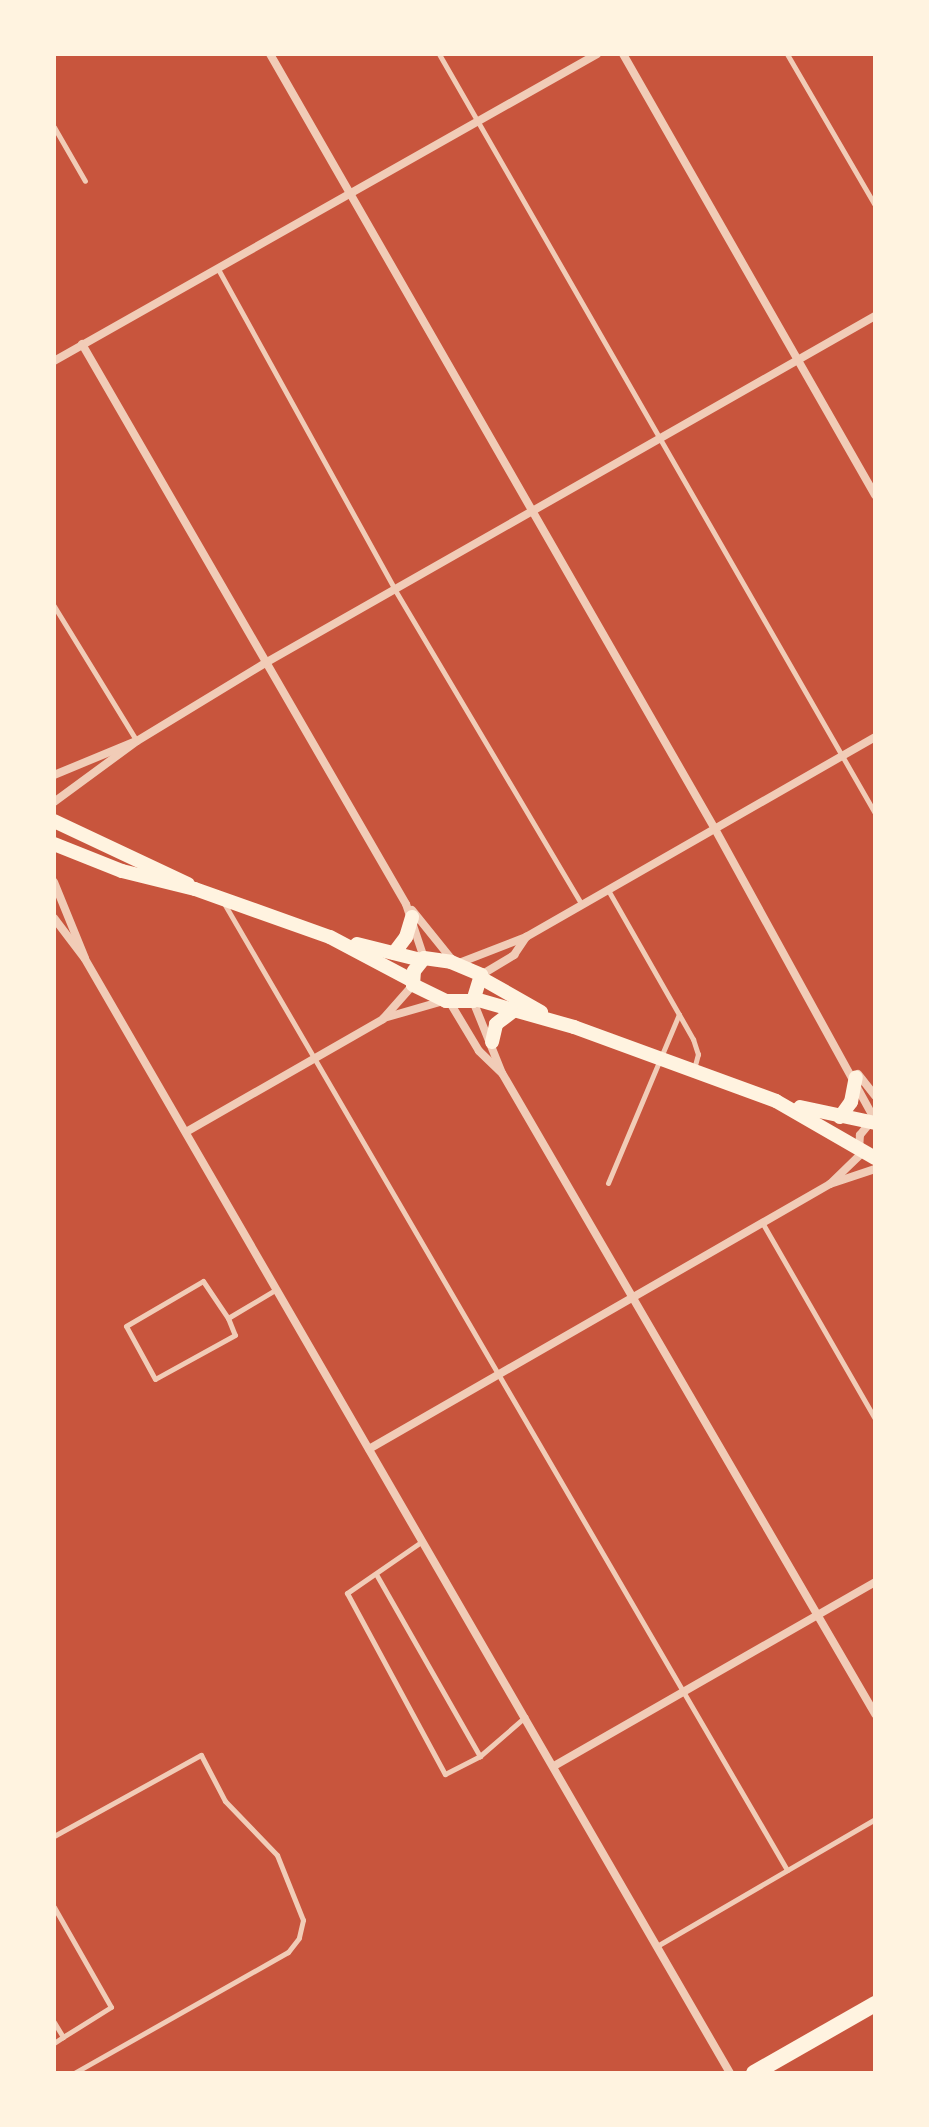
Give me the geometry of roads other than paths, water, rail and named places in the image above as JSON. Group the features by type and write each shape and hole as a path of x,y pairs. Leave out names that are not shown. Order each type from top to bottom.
{"main road":[{"path":"54,821 151,863 195,889"},
{"path":"54,844 135,875 195,889 330,937 457,964 574,1027"},
{"path":"394,953 406,937 409,910"},
{"path":"330,937 448,1001 474,1000 574,1027 776,1101 873,1122"},
{"path":"413,983 423,959"},
{"path":"474,1000 481,977"},
{"path":"492,1042 496,1024 512,1012"},
{"path":"840,1117 851,1102 853,1073"},
{"path":"776,1101 865,1154"},
{"path":"754,2073 875,2004"}],"street":[{"path":"270,54 853,1073 873,1122 865,1154 830,1184 369,1449"},
{"path":"54,361 597,54"},
{"path":"623,54 875,495"},
{"path":"54,802 137,741 267,662 875,316"},
{"path":"82,344 409,910 457,964 526,937 875,737"},
{"path":"54,775 137,741"},
{"path":"54,882 85,959"},
{"path":"409,910 423,959"},
{"path":"54,918 85,959 730,2073"},
{"path":"481,977 514,955 526,937"},
{"path":"383,1019 413,983"},
{"path":"474,1000 502,1073 875,1714"},
{"path":"186,1132 383,1019 448,1001 479,1051 502,1073"},
{"path":"853,1073 875,1096"},
{"path":"830,1184 875,1169"},
{"path":"554,1766 875,1582"}],"lane":[{"path":"439,54 662,437 875,813"},
{"path":"787,54 875,205"},
{"path":"54,127 85,181"},
{"path":"218,268 395,590 582,905"},
{"path":"54,606 137,741"},
{"path":"608,890 679,1014 698,1054 694,1071"},
{"path":"220,897 787,1870"},
{"path":"608,1183 657,1057 679,1014"},
{"path":"763,1224 875,1419"},
{"path":"203,1281 228,1318 235,1335 155,1379 126,1326 203,1281"},
{"path":"228,1318 275,1290"},
{"path":"421,1542 347,1593 445,1774 480,1756 525,1717"},
{"path":"376,1574 480,1756"},
{"path":"54,1836 201,1755 225,1801 277,1855 303,1920 299,1938 288,1952 74,2073"},
{"path":"657,1946 875,1819"},
{"path":"54,1907 111,2007 54,2043"},
{"path":"54,2022 63,2037"}]}
